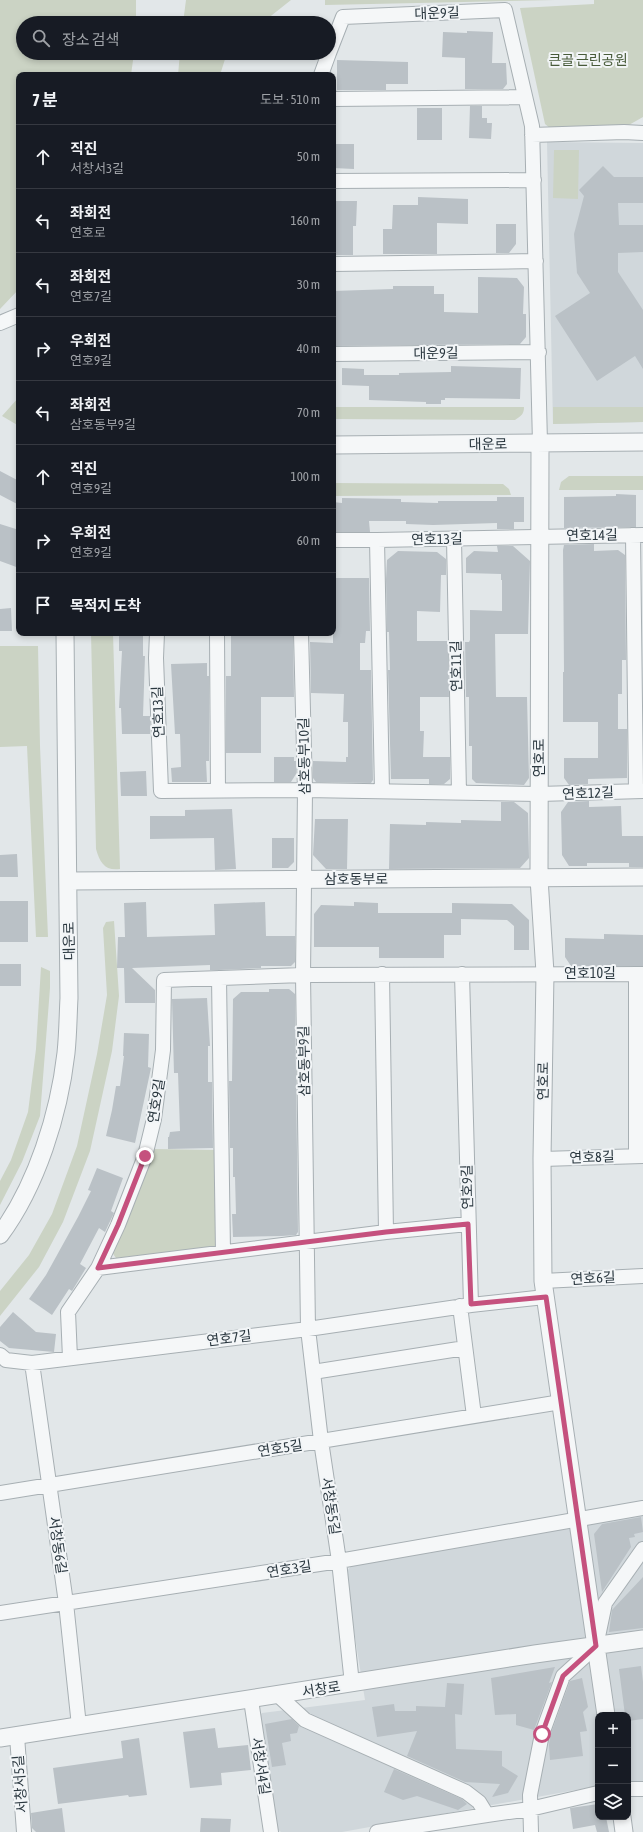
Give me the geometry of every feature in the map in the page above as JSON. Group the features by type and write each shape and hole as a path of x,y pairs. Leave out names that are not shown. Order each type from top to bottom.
{"street":[{"name":"대운9길","path":"336,35 343,17 505,10 532,126 539,352 540,443"},
{"name":"대운9길","path":"321,72 326,60"},
{"path":"336,99 525,97"},
{"path":"624,132 643,122"},
{"path":"532,135 624,132 643,133"},
{"path":"336,181 534,180"},
{"path":"336,264 536,261"},
{"path":"0,324 16,316"},
{"name":"대운9길","path":"336,354 539,352"},
{"name":"대운로","path":"336,446 643,442"},
{"name":"연호로","path":"540,443 539,878 545,973 542,1159 544,1289 606,1712"},
{"name":"연호14길","path":"540,536 638,535"},
{"name":"연호12길","path":"539,794 640,791 638,535"},
{"name":"연호13길","path":"336,540 540,536"},
{"name":"연호11길","path":"454,538 459,793"},
{"path":"378,540 382,791"},
{"name":"대운로","path":"0,1235 20,1204 35,1170 50,1128 60,1089 66,1052 69,998 66,636"},
{"name":"연호13길","path":"157,636 156,658 161,791 218,791"},
{"path":"217,636 218,791 305,790 539,794"},
{"name":"삼호동부10길","path":"301,636 305,790 304,880"},
{"name":"삼호동부로","path":"68,882 643,877"},
{"name":"삼호동부9길","path":"304,880 303,975 308,1328"},
{"name":"연호9길","path":"70,1358 68,1312 98,1268 132,1191 145,1156 154,1119 162,1050 164,980 303,975 545,973"},
{"name":"연호10길","path":"545,973 639,974 640,1156"},
{"path":"382,974 386,1232"},
{"name":"연호9길","path":"462,974 468,1224 465,1305"},
{"path":"219,978 223,1252"},
{"name":"연호8길","path":"542,1159 640,1156"},
{"path":"98,1268 386,1232 468,1224"},
{"name":"연호6길","path":"544,1289 643,1276"},
{"name":"연호7길","path":"0,1354 6,1360 32,1363 308,1328 465,1305 544,1289"},
{"path":"465,1305 465,1348 474,1416"},
{"name":"서창동5길","path":"308,1328 320,1441 339,1561 352,1684"},
{"path":"312,1372 465,1348"},
{"name":"서창동6길","path":"32,1363 66,1603 80,1726"},
{"name":"연호5길","path":"0,1493 561,1402"},
{"name":"연호3길","path":"0,1613 339,1561 643,1508"},
{"path":"531,1832 530,1795 542,1734 563,1676 596,1646 605,1603 643,1549"},
{"name":"서창로","path":"8,1737 643,1639"},
{"path":"279,1696 305,1720 466,1792 479,1802 487,1815"},
{"name":"서창서4길","path":"251,1700 271,1832"},
{"name":"서창서5길","path":"8,1737 24,1832"},
{"path":"631,1788 643,1789"},
{"path":"377,1832 530,1809 595,1794"},
{"path":"622,1820 624,1832"}],"shaded area":[{"path":"547,142 643,143 643,422 553,424"},
{"path":"643,1513 643,1782 631,1782 631,1712 595,1712 595,1787 342,1832 281,1832 276,1828 257,1720 262,1713 365,1700 345,1574 354,1562"}],"green space":[{"path":"0,0 136,0 136,16 16,16 16,60 133,60 131,72 16,72 16,292 0,309"},
{"path":"186,0 291,0 271,16 184,16"},
{"path":"325,0 555,0 325,5"},
{"name":"큰골 근린공원","path":"594,0 643,0 643,117 620,130 551,129 545,124 520,8 594,4"},
{"path":"179,60 225,60 221,72 178,72"},
{"path":"554,150 579,150 578,199 553,198"},
{"path":"16,400 16,424 2,416"},
{"path":"336,407 524,407 522,415 515,420 336,419"},
{"path":"553,407 643,407 643,422 553,424"},
{"path":"569,476 643,476 643,490 559,490 561,482"},
{"path":"336,483 503,484 509,489 511,495 336,496"},
{"path":"91,636 113,636 120,869 110,869 104,865 99,858 96,849"},
{"path":"0,646 38,646 40,746 48,937 36,937 27,746 0,747"},
{"path":"114,921 119,996 112,1051 90,1151 63,1222 39,1267 0,1316 0,1291 29,1255 52,1214 77,1146 97,1054 107,995 103,928 106,922"},
{"path":"41,967 50,971 50,988 40,1116 22,1162 0,1205 0,1181 11,1160 28,1112 36,1049"},
{"path":"151,1149 216,1150 217,1247 116,1258 111,1251 118,1239 139,1188"}],"building":[{"path":"467,31 493,32 492,63 506,63 507,84 503,89 465,89 465,58 442,57 443,32 467,33"},
{"path":"337,60 408,62 408,84 386,84 386,90 337,90"},
{"path":"470,106 482,106 482,118 487,118 487,123 492,123 491,139 469,138"},
{"path":"417,108 442,108 442,140 417,140"},
{"path":"336,144 354,144 354,169 336,168"},
{"path":"603,166 614,177 643,177 643,203 618,203 619,225 643,225 643,252 618,253 618,272 643,310 643,369 635,356 597,381 555,316 590,293 577,273 574,234 584,196 579,190"},
{"path":"418,197 468,199 468,224 437,223 437,254 383,254 383,229 392,229 393,205 418,205"},
{"path":"336,201 357,201 356,226 353,226 353,255 336,255"},
{"path":"496,224 516,224 516,244 509,253 496,253"},
{"path":"478,277 517,278 524,287 523,314 526,314 526,337 520,344 336,346 336,291 393,289 393,286 434,286 434,294 444,294 444,312 478,313"},
{"path":"451,366 521,368 520,399 445,398 445,400 441,400 441,404 369,400 369,386 342,385 342,368 364,369 364,375 399,375 399,373 451,372"},
{"path":"0,471 16,479 16,503 0,495"},
{"path":"616,494 636,495 636,527 564,528 564,497 616,496"},
{"path":"497,497 524,497 524,522 514,522 514,529 497,529 497,523 433,525 406,524 406,521 369,521 370,532 336,532 336,502 342,503 342,498 401,499 401,502 438,503 438,501 497,501"},
{"path":"0,524 16,529 16,567 0,561"},
{"path":"594,544 594,551 618,550 625,555 626,660 622,660 622,694 618,694 618,729 627,729 627,778 588,779 588,784 569,785 564,778 564,758 598,758 598,722 563,722 563,550 564,545"},
{"path":"497,546 513,546 530,561 528,634 495,634 496,697 527,697 529,778 524,785 476,783 472,779 472,746 469,746 469,697 466,697 465,642 469,642 470,640 470,610 502,611 502,580 501,574 466,573 466,558 474,551 498,552"},
{"path":"398,551 437,552 446,559 446,575 441,575 440,612 417,611 417,641 448,641 449,697 420,697 420,731 424,731 423,757 450,757 450,779 444,784 429,784 429,779 391,779 388,670 390,670 389,632 387,632 386,579 387,560"},
{"path":"336,578 369,578 370,631 366,631 365,643 360,643 360,670 371,670 373,780 371,783 316,782 313,778 313,761 346,762 346,757 348,757 348,722 343,722 344,694 311,693 310,642 333,643 333,636 336,636"},
{"path":"11,608 12,631 0,631 0,609"},
{"path":"119,636 143,636 143,656 145,656 143,716 150,716 150,734 122,734 121,708 119,708 122,651 119,651"},
{"path":"231,636 293,636 294,697 261,697 261,753 226,753 226,676 231,676"},
{"path":"207,663 207,676 209,676 209,761 206,761 207,782 172,782 171,768 181,767 180,734 175,734 171,664"},
{"path":"274,757 294,757 294,761 296,761 296,774 291,782 274,782"},
{"path":"146,771 147,796 121,796 120,772"},
{"path":"589,801 589,807 621,806 622,836 643,836 643,867 629,867 629,863 587,863 587,866 569,866 562,855 561,812 568,802"},
{"path":"501,802 514,802 528,813 529,858 520,868 389,869 390,824 426,825 426,822 461,823 461,820 501,821"},
{"path":"232,809 236,869 215,870 214,838 150,839 150,816 185,816 185,810"},
{"path":"315,819 348,819 347,869 326,869 313,855"},
{"path":"272,838 294,838 294,862 288,868 272,868"},
{"path":"17,854 18,877 0,877 0,855"},
{"path":"0,901 28,901 28,942 0,942"},
{"path":"146,902 147,937 215,935 214,904 265,902 266,936 295,936 295,962 291,966 261,966 261,968 219,970 210,970 210,965 132,968 155,990 155,1003 125,1003 124,968 117,968 118,937 125,937 124,903"},
{"path":"354,902 378,903 378,913 452,913 452,903 512,904 529,920 529,950 514,950 514,926 507,920 461,919 461,935 444,935 444,958 379,958 379,947 314,947 314,914 321,905 354,906"},
{"path":"604,934 643,935 643,966 571,966 565,957 565,938 604,939"},
{"path":"0,964 21,964 21,986 0,986"},
{"path":"269,989 289,989 295,994 298,1232 296,1235 233,1237 232,1214 236,1214 235,1177 233,1177 233,1148 230,1148 229,1081 232,1081 233,999 241,992 269,992"},
{"path":"207,998 210,1046 208,1046 208,1082 212,1082 213,1148 168,1149 168,1137 170,1132 180,1131 178,1073 174,1073 172,999"},
{"path":"124,1033 149,1034 148,1067 151,1068 135,1143 106,1136 116,1086 120,1086 124,1056"},
{"path":"97,1168 123,1178 111,1211 114,1213 105,1232 99,1228 80,1264 86,1268 72,1291 69,1289 52,1315 29,1299 46,1275 78,1217 91,1191 88,1190"},
{"path":"13,1312 36,1332 56,1334 54,1352 9,1348 0,1341 0,1327"},
{"path":"641,1517 643,1532 634,1534 635,1537 629,1538 631,1547 602,1592 594,1534 602,1524"},
{"path":"643,1577 643,1628 609,1632 612,1610"},
{"path":"641,1666 643,1682 643,1719 631,1721 631,1712 625,1712 619,1669"},
{"path":"555,1667 549,1683 552,1682 534,1730 516,1725 516,1714 495,1715 491,1678"},
{"path":"582,1678 588,1707 583,1712 587,1731 580,1732 583,1756 550,1760 550,1736 570,1681"},
{"path":"447,1683 464,1684 462,1715 455,1714 456,1749 502,1751 502,1766 518,1776 508,1793 492,1797 500,1784 465,1782 407,1756 417,1731 377,1737 372,1707 394,1704 395,1711 416,1711 416,1706 445,1707"},
{"path":"292,1719 299,1726 297,1733 290,1734 291,1741 282,1743 286,1765 272,1767 265,1724"},
{"path":"215,1728 218,1748 248,1745 251,1770 221,1773 222,1785 190,1788 183,1732"},
{"path":"139,1738 147,1795 129,1797 128,1795 58,1804 53,1768 123,1758 121,1741"},
{"path":"394,1769 462,1799 467,1804 458,1810 417,1796 403,1800 384,1792"},
{"path":"595,1804 595,1820 607,1820 609,1832 597,1832 595,1825 573,1829 570,1808"},
{"path":"62,1808 65,1832 36,1832 32,1828 31,1813"},
{"path":"201,1818 231,1819 230,1832 200,1832"}],"route":[{"path":"145,1156 130,1198 98,1268 386,1232 468,1224 471,1304 546,1297 596,1646 563,1676 542,1734"}]}
